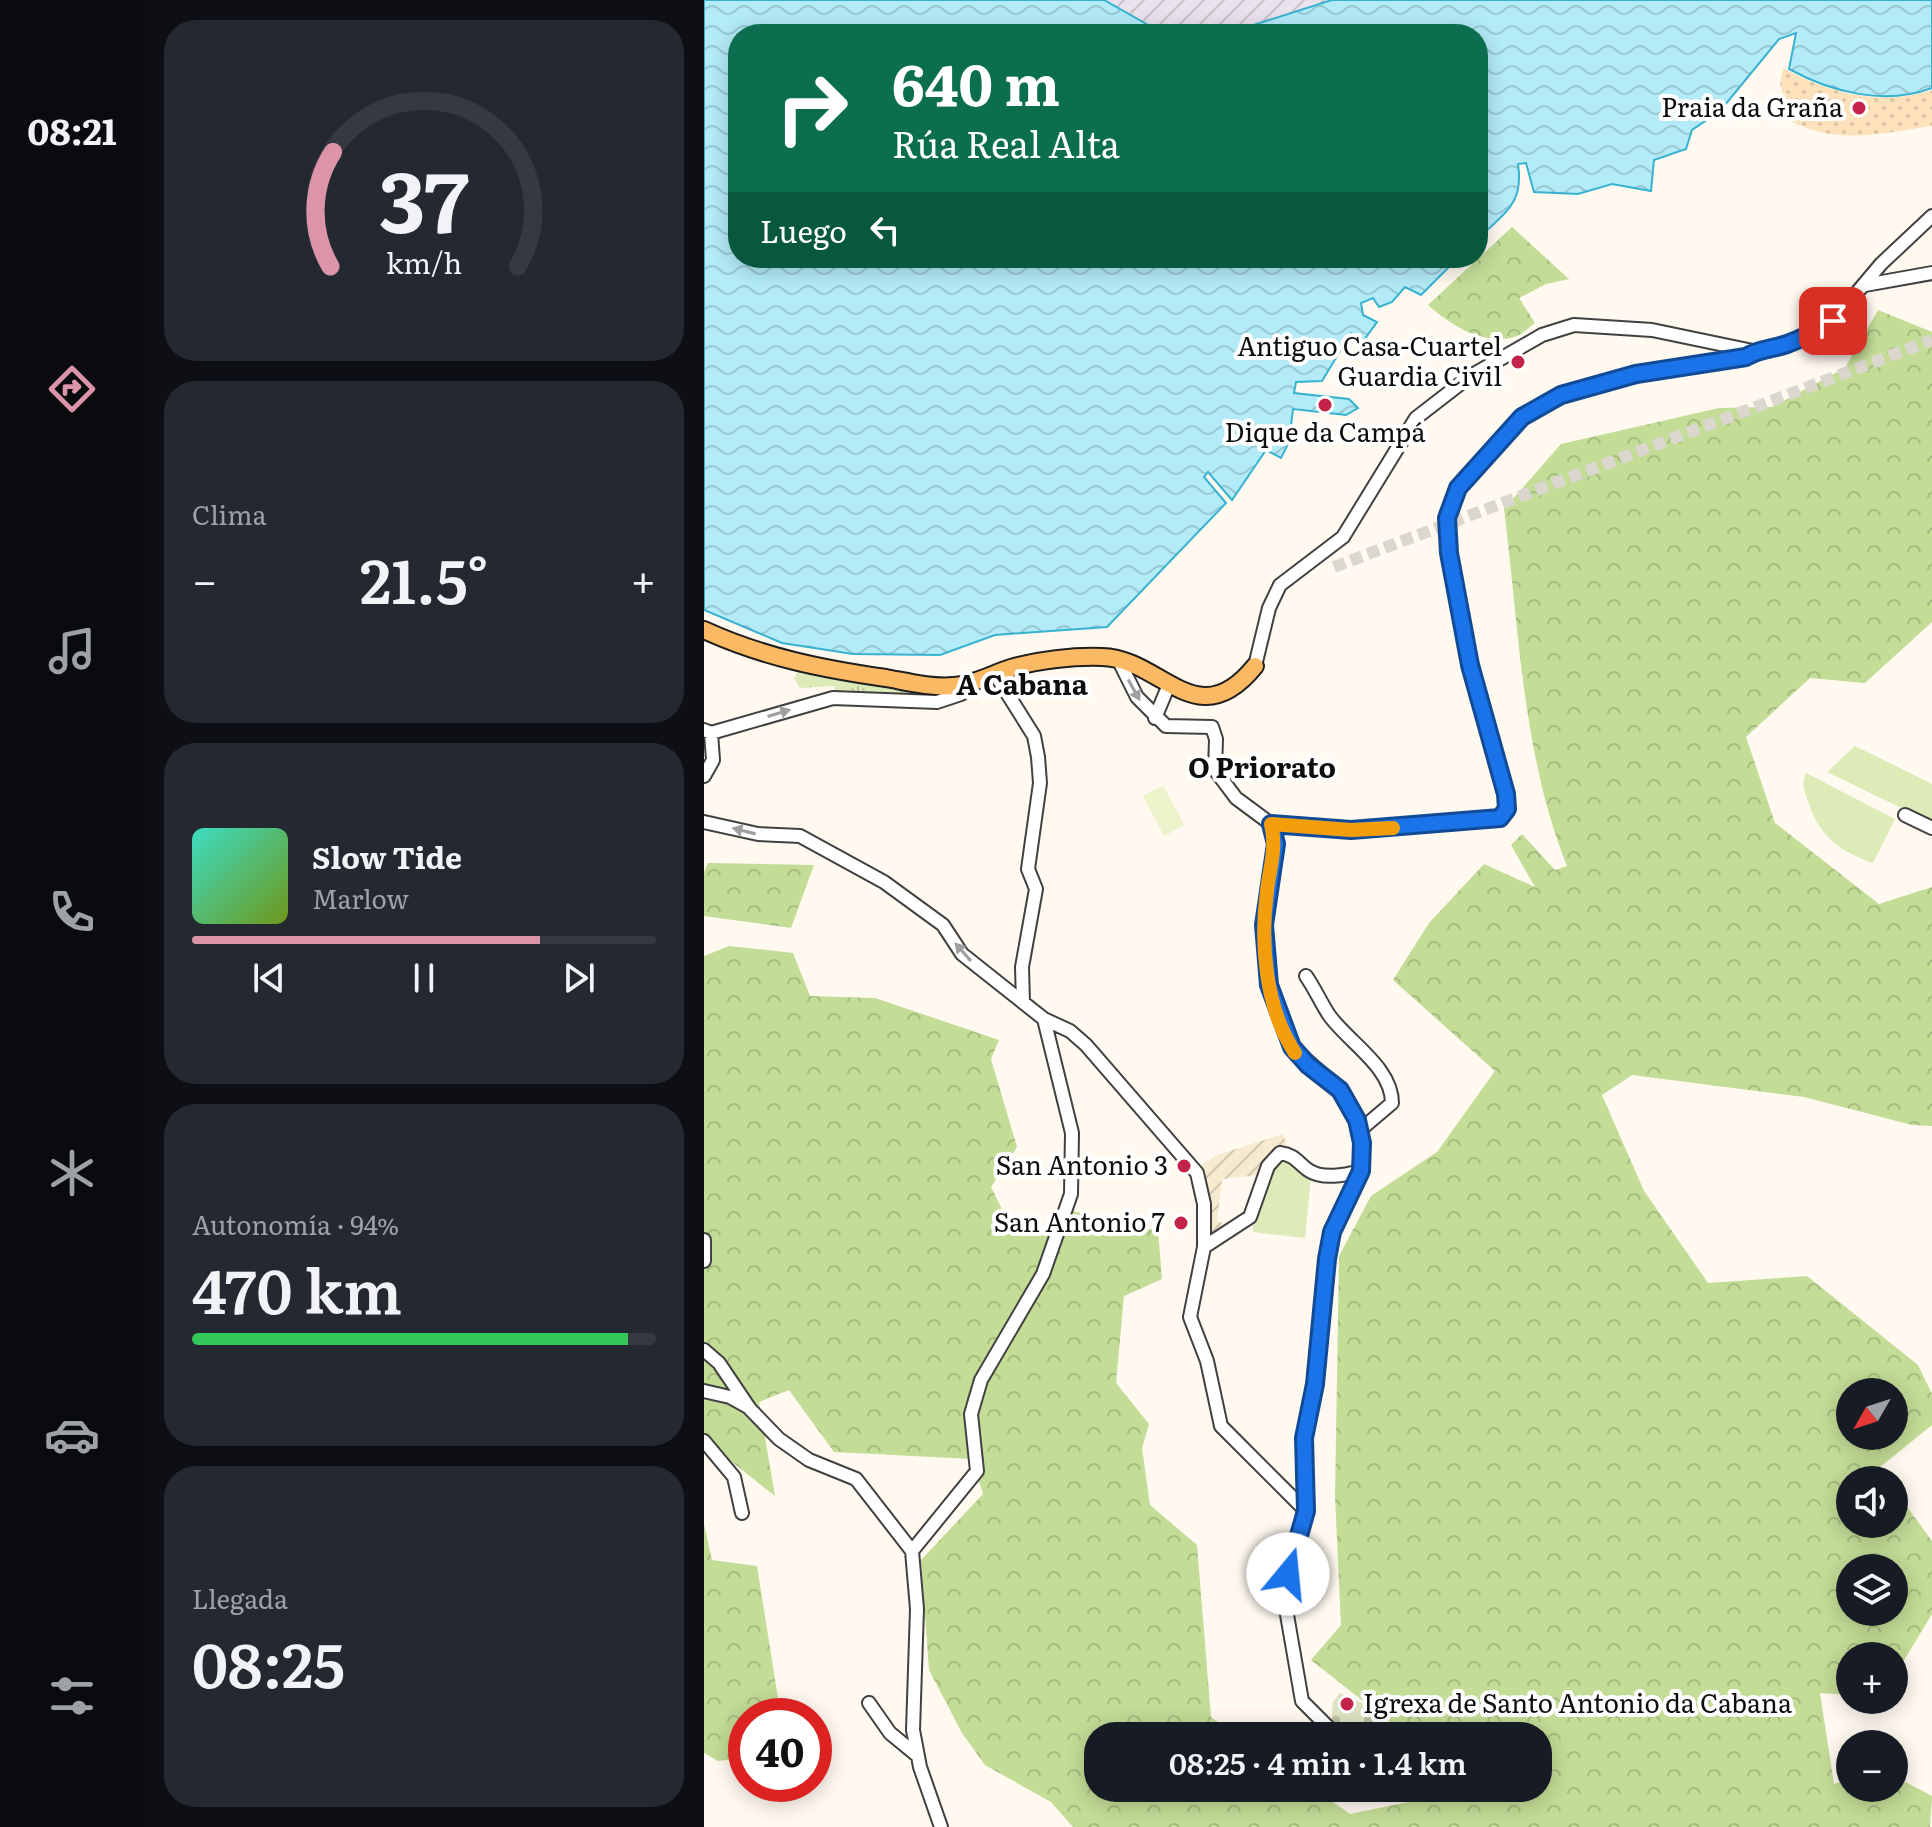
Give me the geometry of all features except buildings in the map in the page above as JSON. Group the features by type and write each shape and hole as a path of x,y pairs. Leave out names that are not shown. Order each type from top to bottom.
{"main road":[{"path":"704,630 758,652 806,666 924,684 963,685 1029,664 1095,657 1118,659 1144,669 1168,687 1196,695 1218,693 1234,685 1255,666"}],"street":[{"path":"1255,666 1269,608 1280,585 1343,537 1416,418 1450,389 1542,335 1574,325 1652,330 1753,351 1771,349 1809,335 1833,321 1881,264 1932,216"},
{"path":"1865,285 1932,273"},
{"path":"1118,659 1137,697 1155,718 1177,729 1212,727 1216,739 1215,770 1236,798 1271,824 1351,830 1500,818 1507,809 1506,794 1470,665 1449,553 1447,518 1458,488 1522,417 1561,395 1636,374 1746,357 1753,351"},
{"path":"995,674 1034,736 1038,757 1040,783 1028,869 1036,889 1022,967 1023,1002"},
{"path":"704,776 713,760 708,731 833,698 937,702 961,694 963,685"},
{"path":"1155,718 1168,687"},
{"path":"1905,815 1932,828"},
{"path":"704,822 758,834 800,836 919,905 943,925 962,954 1044,1019 1070,1031 1086,1045 1146,1118 1190,1161 1201,1184 1204,1247 1190,1317 1207,1361 1221,1426 1306,1511"},
{"path":"1271,824 1276,844 1264,925 1269,985 1292,1047 1308,1065 1340,1090 1349,1103 1359,1131 1361,1171 1332,1232 1327,1259 1315,1384 1304,1438 1306,1511 1290,1564 1286,1609 1302,1701 1323,1722"},
{"path":"1306,976 1329,1016 1369,1057 1391,1095 1392,1103 1359,1131"},
{"path":"912,1551 977,1471 971,1414 981,1380 1043,1274 1071,1194 1072,1133 1044,1019"},
{"path":"1204,1247 1250,1217 1268,1166 1280,1153 1294,1156 1316,1173 1340,1176 1361,1171"},
{"path":"704,1240 704,1261"},
{"path":"704,1350 719,1363 750,1409 779,1439 799,1453 856,1479 912,1551 917,1609 913,1730 918,1756 941,1827"},
{"path":"704,1391 730,1397 750,1409"},
{"path":"704,1441 734,1477 742,1513"},
{"path":"869,1703 890,1733 918,1756"}],"shaded area":[{"path":"1104,0 1332,0 1256,24 1146,24"},
{"path":"1283,1134 1288,1148 1278,1151 1259,1175 1222,1179 1217,1221 1223,1223 1209,1241 1206,1181 1199,1166 1217,1155"}],"green space":[{"path":"1512,227 1569,279 1546,284 1519,298 1535,323 1517,336 1502,339 1467,332 1428,305 1468,268 1488,268 1488,249"},
{"path":"1878,310 1932,332 1932,622 1865,683 1810,678 1746,737 1775,823 1879,904 1932,887 1932,1126 1912,1125 1804,1097 1632,1075 1602,1095 1644,1191 1708,1283 1807,1276 1918,1365 1932,1394 1932,1425 1908,1444 1908,1378 1836,1378 1836,1450 1901,1450 1881,1466 1836,1466 1836,1538 1908,1538 1908,1508 1932,1541 1932,1614 1908,1654 1908,1642 1836,1642 1836,1694 1820,1693 1836,1783 1836,1802 1908,1802 1908,1783 1932,1796 1930,1827 1073,1827 1051,1802 985,1765 962,1733 929,1670 921,1560 983,1494 972,1459 834,1452 789,1390 759,1402 775,1496 704,1440 704,956 729,946 793,953 810,996 875,998 999,1040 991,1059 1017,1147 991,1187 1012,1230 1049,1235 1073,1211 1158,1231 1162,1279 1124,1296 1116,1383 1149,1424 1142,1448 1150,1505 1197,1545 1211,1717 1218,1722 1084,1722 1084,1802 1333,1802 1350,1814 1408,1802 1552,1802 1552,1722 1390,1722 1311,1660 1341,1625 1335,1496 1339,1256 1371,1196 1437,1152 1495,1071 1393,980 1429,923 1484,864 1535,887 1511,845 1522,834 1555,870 1567,866 1540,780 1531,735 1504,509 1561,444 1719,408 1772,407 1845,368"},
{"path":"800,668 943,690 945,697 836,692 834,686 800,688 794,678"},
{"path":"1855,746 1932,784 1932,823 1827,772"},
{"path":"1806,773 1895,819 1873,863 1833,842 1819,826 1805,792"},
{"path":"1163,785 1184,825 1164,836 1143,796"},
{"path":"708,863 814,865 791,928 704,916 704,872"},
{"path":"1287,1156 1311,1176 1305,1238 1253,1232 1260,1193 1280,1158"},
{"path":"704,1524 712,1560 757,1566 778,1698 728,1698 728,1760 718,1761 704,1753"},
{"path":"1340,1693 1371,1707 1387,1722 1331,1722 1333,1702"}],"sand":[{"name":"Praia da Graña","path":"1783,68 1818,84 1855,95 1894,97 1932,90 1932,126 1859,135 1824,133 1807,128 1789,120 1780,83"}],"water":[{"path":"704,0 1104,0 1146,24 728,24 728,268 1448,268 1421,295 1405,287 1392,302 1379,307 1373,298 1361,303 1363,315 1377,322 1364,340 1351,333 1322,381 1296,382 1294,393 1349,399 1358,408 1346,415 1293,409 1289,442 1281,458 1266,450 1232,500 1208,472 1204,477 1226,503 1107,627 995,635 940,655 853,654 782,643 704,610"},
{"path":"1332,0 1932,0 1932,88 1896,96 1877,96 1822,84 1789,69 1796,33 1779,39 1720,111 1692,130 1686,149 1654,160 1651,191 1612,184 1578,194 1534,192 1526,163 1518,164 1515,198 1488,229 1488,24 1256,24"}],"tunnel":[{"path":"1334,567 1932,340"}],"slow traffic":[{"path":"1295,1053 1269,985 1265,960 1267,892 1276,844 1271,824 1351,830 1393,828"}],"place":[{"name":"Praia da Graña","path":"1859,108"},
{"name":"Antiguo Casa-Cuartel Guardia Civil","path":"1518,362"},
{"name":"Dique da Campá","path":"1325,405"},
{"name":"San Antonio 3","path":"1184,1166"},
{"name":"San Antonio 7","path":"1181,1223"},
{"name":"Igrexa de Santo Antonio da Cabana","path":"1347,1704"}],"district":[{"name":"A Cabana","path":"1022,685"},
{"name":"O Priorato","path":"1262,768"}],"route":[{"path":"1288,1574 1306,1511 1308,1492 1304,1438 1315,1384 1327,1259 1332,1232 1355,1190 1361,1171 1362,1143 1357,1120 1340,1090 1295,1053 1269,985 1264,925 1276,844 1271,824 1351,830 1500,818 1507,809 1506,794 1470,665 1449,553 1447,518 1458,488 1522,417 1561,395 1636,374 1746,357 1753,351 1786,345 1833,321"}]}
